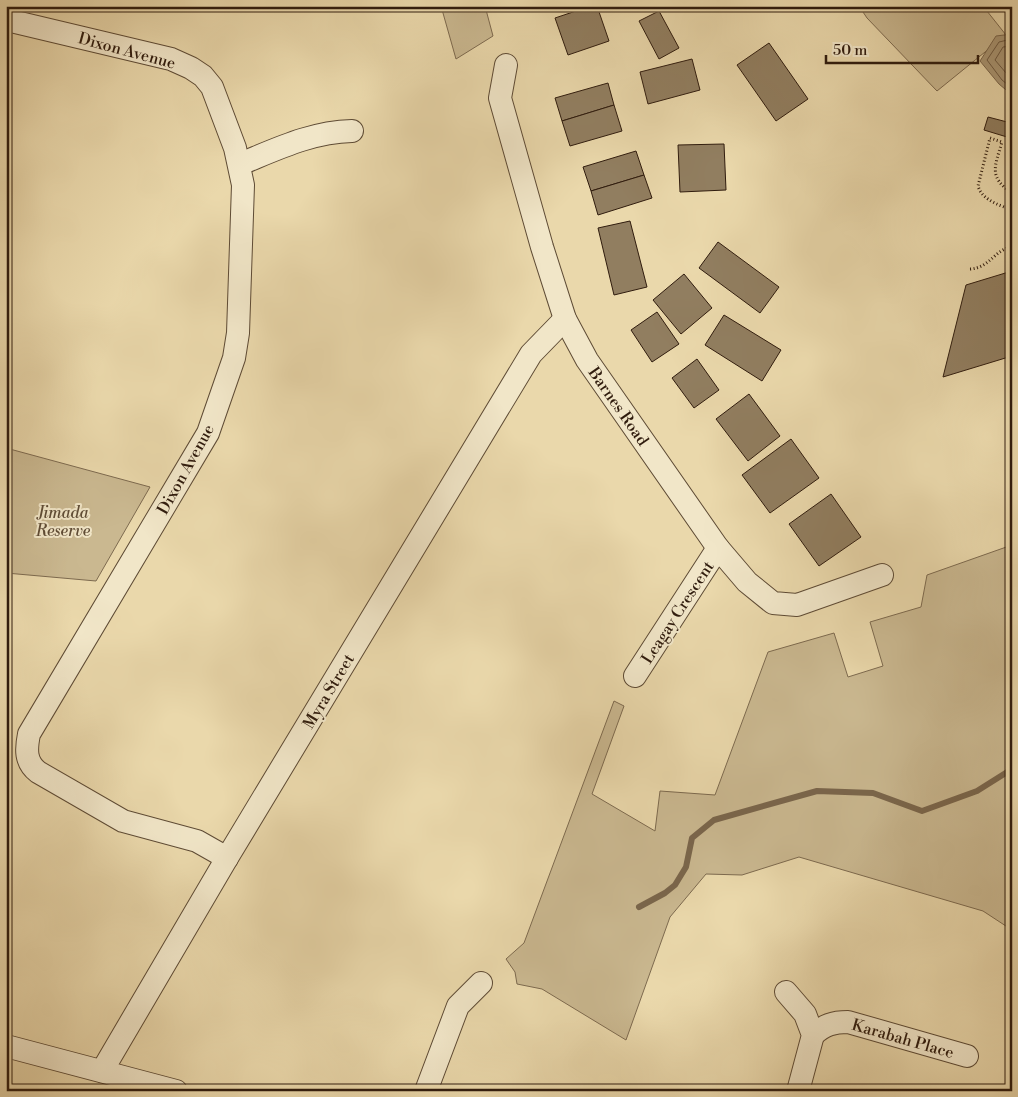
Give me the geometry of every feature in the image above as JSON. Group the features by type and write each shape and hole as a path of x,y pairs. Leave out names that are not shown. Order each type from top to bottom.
{"street":[{"name":"Dixon Avenue","path":"8,17 171,60 191,68 204,76 212,87 236,148 243,185 238,333 234,358 208,433 28,734 26,747 31,766 38,772 123,821 197,842 226,858"},
{"name":"Barnes Road","path":"506,65 500,98 542,247 565,319 586,360 718,548 747,582 773,602 797,605 882,575"},
{"path":"240,164 311,136 352,131"},
{"name":"Myra Street","path":"102,1071 226,858 530,354 565,319"},
{"name":"Leagay Crescent","path":"635,676 718,548"},
{"path":"426,1091 458,1006 481,983"},
{"path":"786,992 805,1014 813,1035 798,1091"},
{"name":"Karabah Place","path":"813,1035 821,1027 834,1022 848,1022 967,1056"},
{"path":"6,1046 176,1091"}],"path":[{"path":"1012,193 1002,187 996,179 996,164 1002,142 990,138 987,157 978,186 980,193 1011,210 1012,202"},
{"path":"970,269 980,269 999,253 1012,246"}],"green space":[{"path":"441,6 485,6 493,36 456,59"},
{"path":"859,6 983,6 1006,35 937,91 867,18"},
{"name":"Jimada Reserve","path":"6,448 150,487 96,581 6,573"},
{"path":"1012,545 1012,930 983,911 799,857 742,875 706,874 670,917 626,1040 542,989 517,984 515,972 506,959 524,943 614,701 624,706 592,794 655,831 660,791 715,795 768,652 834,633 848,677 883,666 870,622 921,607 927,575"}],"water":[{"path":"1012,34 1012,95 999,84 980,61 996,36"}],"building":[{"path":"591,6 597,6 609,41 568,55 555,18"},
{"path":"659,11 679,48 659,59 639,21"},
{"path":"769,43 808,99 776,121 737,65"},
{"path":"692,59 700,90 648,104 640,72"},
{"path":"608,83 614,105 562,121 555,98"},
{"path":"614,105 622,131 570,146 562,121"},
{"path":"988,117 1011,123 1007,137 984,130"},
{"path":"724,144 726,190 680,192 678,145"},
{"path":"636,151 644,175 591,191 583,167"},
{"path":"644,175 652,198 598,215 591,191"},
{"path":"630,221 647,287 614,295 598,228"},
{"path":"718,242 779,287 760,313 699,268"},
{"path":"1012,271 1012,356 943,377 966,285"},
{"path":"684,274 712,308 681,334 653,300"},
{"path":"657,312 679,344 652,362 631,330"},
{"path":"724,315 781,350 762,381 705,345"},
{"path":"697,359 719,390 694,408 672,378"},
{"path":"749,394 780,436 748,461 716,419"},
{"path":"791,439 819,478 770,513 742,475"},
{"path":"831,494 861,537 819,566 789,524"}],"waterway":[{"path":"639,907 665,893 675,885 686,867 692,838 714,820 817,791 873,793 922,811 977,791 1012,769"}]}
